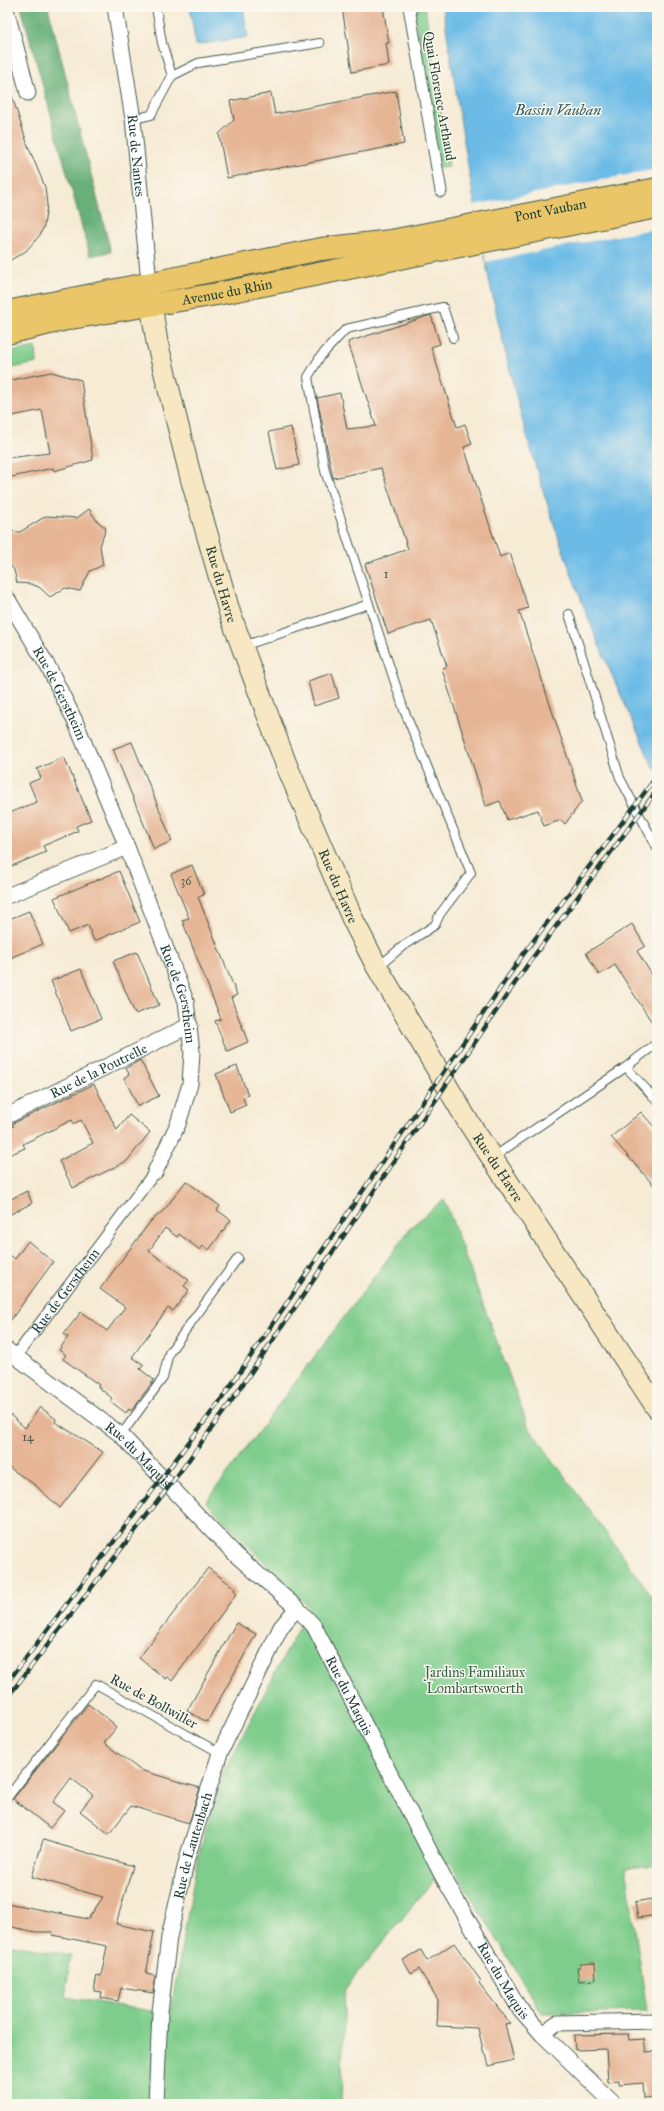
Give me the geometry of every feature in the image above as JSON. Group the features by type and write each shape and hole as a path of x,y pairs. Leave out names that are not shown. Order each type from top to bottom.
{"main road":[{"name":"Pont Vauban","path":"445,240 657,189"},
{"name":"Pont Vauban","path":"445,240 657,207"},
{"name":"Avenue du Rhin","path":"7,333 71,318 321,249 391,241 445,240"},
{"name":"Avenue du Rhin","path":"7,312 150,295"},
{"name":"Rue du Havre","path":"150,295 157,342 191,478 230,614 289,770 353,920 377,967 467,1120 657,1408"}],"street":[{"name":"Rue de Nantes","path":"115,7 133,119 150,295"},
{"name":"Quai Florence Arthaud","path":"409,7 441,191"},
{"path":"7,13 28,93"},
{"name":"Rue de Gerstheim","path":"7,598 50,670 65,699 127,847 186,1001 192,1052 190,1084 178,1124 155,1172 10,1358"},
{"path":"7,896 127,847"},
{"name":"Rue de la Poutrelle","path":"7,1116 190,1025"},
{"name":"Rue du Maquis","path":"10,1358 121,1435 237,1556 297,1608 314,1626 443,1878 519,2008 542,2034 614,2104"},
{"name":"Rue de Lautenbach","path":"156,2104 160,2012 169,1937 188,1855 220,1753 281,1627 297,1608"},
{"path":"542,2034 557,2023 657,2021"}],"lane":[{"path":"156,7 162,43 172,76"},
{"path":"133,119 151,115 172,76 198,63 320,43"},
{"path":"377,967 403,946 435,926 440,914 471,873 404,710 325,471 308,377 320,356 346,329 443,307 453,338"},
{"path":"242,647 369,604"},
{"path":"568,614 620,778 657,848"},
{"path":"492,1158 626,1067 657,1043"},
{"path":"626,1067 657,1101"},
{"path":"121,1435 164,1378 170,1353 238,1258"},
{"name":"Rue de Bollwiller","path":"7,1798 96,1684 220,1753"}],"green space":[{"path":"21,7 48,7 111,252 90,256"},
{"path":"413,7 425,7 449,167 439,168"},
{"path":"36,347 37,363 7,369 7,353"},
{"name":"Jardins Familiaux Lombartswoerth","path":"444,1199 528,1426 657,1603 657,1865 626,1868 647,2011 542,2013 449,1861 345,1989 341,2104 7,2104 7,1944 71,1955 65,1997 170,2014 198,1856 223,1773 309,1608 206,1502 412,1226"}],"water":[{"path":"205,7 243,7 248,37 196,45 190,9"},
{"name":"Bassin Vauban","path":"443,7 657,7 657,771 653,767 607,665 587,615 561,544 527,436 498,319 479,230"}],"pier":[{"path":"657,169 657,228 486,262 474,205"}],"building":[{"path":"342,7 383,7 389,43 386,43 389,65 352,72"},
{"path":"7,90 10,90 28,146 45,187 47,205 44,226 40,235 26,251 7,262"},
{"path":"396,91 404,144 227,178 219,134 234,120 230,101 271,93 275,114"},
{"path":"431,315 440,344 431,347 457,427 465,424 472,444 464,447 500,557 510,553 528,608 519,611 582,801 565,824 561,820 544,826 538,810 507,820 500,801 486,806 442,669 447,666 431,620 388,634 365,564 408,549 381,468 333,478 317,398 340,393 347,429 376,426 348,342"},
{"path":"51,372 81,380 93,460 54,471 53,468 7,478 7,458 50,453 42,410 7,417 7,381"},
{"path":"291,427 299,465 277,470 269,432"},
{"path":"89,509 97,521 106,528 100,546 103,565 90,571 80,591 65,588 50,597 39,587 31,584 17,583 14,570 7,561 7,531 20,532 46,516 77,518"},
{"path":"332,673 339,698 314,706 308,681"},
{"path":"132,742 172,841 154,849 113,749"},
{"path":"64,757 91,820 76,826 78,831 43,846 46,852 7,868 7,814 37,802 29,783 41,778 37,769"},
{"path":"192,865 204,895 198,897 237,995 231,998 248,1042 227,1051 215,1021 221,1019 182,920 189,918 171,874"},
{"path":"119,871 140,922 94,941 88,925 69,933 54,898"},
{"path":"29,911 43,944 7,959 7,920"},
{"path":"632,924 645,946 637,951 657,983 657,1030 615,965 599,975 586,953"},
{"path":"137,952 159,1005 135,1014 113,961"},
{"path":"81,969 101,1019 71,1031 51,981"},
{"path":"140,1060 159,1096 138,1106 124,1078 129,1074 126,1068"},
{"path":"237,1066 248,1095 243,1098 246,1105 230,1112 216,1074"},
{"path":"94,1084 117,1130 129,1115 150,1132 127,1161 73,1188 59,1161 93,1143 81,1120 73,1124 72,1120 23,1144 25,1148 7,1156 7,1129 14,1126 12,1124"},
{"path":"641,1112 657,1130 657,1189 611,1137"},
{"path":"186,1181 220,1206 217,1210 231,1220 209,1250 203,1246 200,1250 179,1234 177,1237 165,1228 149,1251 189,1280 184,1286 189,1290 173,1311 168,1308 132,1357 144,1365 140,1369 154,1380 131,1411 129,1409 126,1413 110,1401 112,1398 98,1387 99,1385 63,1359 66,1355 59,1350 68,1337 64,1334 81,1312 107,1331 125,1307 100,1289 150,1222 165,1209"},
{"path":"27,1191 32,1203 7,1216 7,1201"},
{"path":"28,1241 53,1262 7,1325 7,1253 15,1259"},
{"path":"40,1407 56,1419 55,1422 103,1452 60,1508 35,1485 7,1466 7,1412 25,1428"},
{"path":"208,1568 235,1588 234,1590 237,1593 172,1681 168,1677 166,1679 139,1658"},
{"path":"236,1623 256,1634 207,1722 187,1711"},
{"path":"88,1704 113,1723 112,1724 116,1728 104,1743 140,1770 200,1788 189,1823 131,1806 109,1834 80,1811 93,1795 71,1778 53,1802 64,1811 50,1828 13,1799"},
{"path":"43,1840 133,1866 116,1924 154,1932 146,1974 155,1976 153,1993 121,1988 118,2001 101,1998 102,1992 94,1991 97,1975 101,1976 107,1946 52,1935 53,1932 36,1932 7,1926 7,1903 88,1919 103,1897 32,1877"},
{"path":"657,1898 657,1915 638,1918 635,1902"},
{"path":"454,1943 481,1981 479,1983 510,2023 505,2024 514,2060 489,2066 486,2054 484,2054 478,2028 437,2026 438,2000 419,1969 411,1974 403,1960 421,1950 427,1961"},
{"path":"595,1963 596,1980 579,1981 577,1967 580,1967 580,1964"},
{"path":"628,2034 629,2040 644,2039 646,2052 657,2051 657,2097 644,2098 643,2083 619,2085 619,2081 608,2082 606,2049 575,2050 574,2035"}],"railway":[{"path":"7,1683 223,1397 522,956 657,776"},
{"path":"7,1698 177,1476 230,1403 528,964 657,790"}]}
